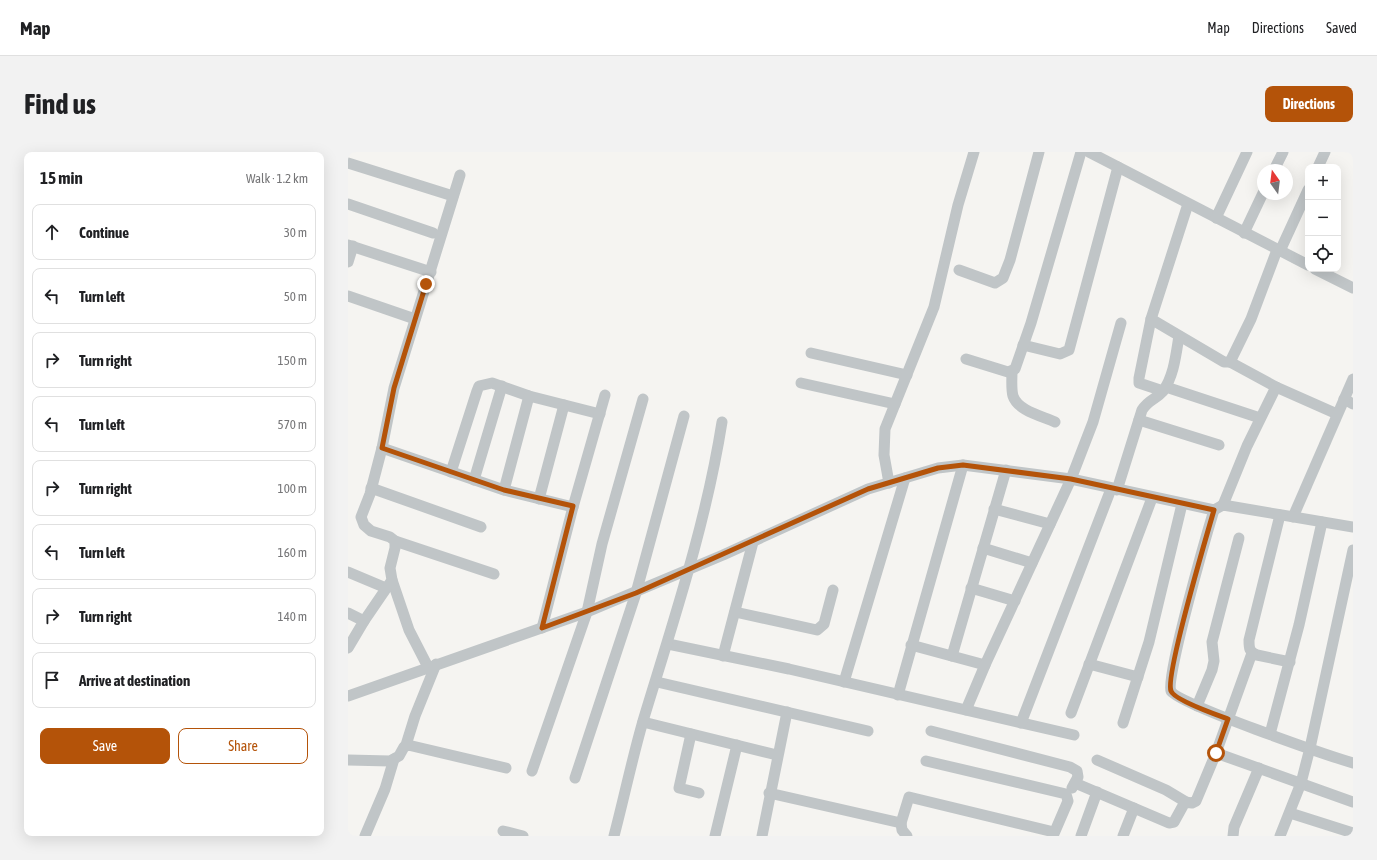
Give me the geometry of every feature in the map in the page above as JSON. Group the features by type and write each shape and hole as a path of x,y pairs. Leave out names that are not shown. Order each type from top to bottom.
{"street":[{"path":"889,483 884,455 885,429 934,307 958,205 974,152"},
{"path":"959,270 995,283 1003,278 1010,260 1039,152"},
{"path":"1055,422 1021,407 1016,402 1013,395 1012,371 1015,369 1023,345 1081,152"},
{"path":"1089,152 1305,264"},
{"path":"1216,218 1247,152"},
{"path":"1277,164 1282,152"},
{"path":"1319,164 1325,152"},
{"path":"348,163 453,196"},
{"path":"1023,345 1060,354 1069,350 1118,168"},
{"path":"460,175 394,388 372,488 361,517 362,522 371,531 390,537 395,541 494,574"},
{"path":"1230,362 1252,320 1279,251 1305,196"},
{"path":"1244,233 1260,200"},
{"path":"348,204 433,233"},
{"path":"1188,204 1151,319 1138,378 1139,384 1164,389 1260,418"},
{"path":"348,262 350,246 431,272"},
{"path":"1321,272 1353,288"},
{"path":"348,296 415,319"},
{"path":"1151,319 1224,362 1230,362 1276,387 1337,414"},
{"path":"966,710 985,665 1071,479 1093,422 1121,323"},
{"path":"1021,723 1114,489 1142,410 1149,400 1164,389 1171,374 1180,336"},
{"path":"811,353 907,375"},
{"path":"966,359 1008,372 1012,371"},
{"path":"1293,517 1337,414 1348,401 1353,379"},
{"path":"451,472 479,386 492,383 530,396 600,414"},
{"path":"801,383 895,404"},
{"path":"474,480 502,386"},
{"path":"1276,387 1218,507 1173,662 1170,690 1173,694 1228,719 1353,763"},
{"path":"504,490 530,396"},
{"path":"542,628 573,506 605,396"},
{"path":"532,772 587,612 602,544 643,399"},
{"path":"539,499 564,405"},
{"path":"575,778 636,593 684,416"},
{"path":"1139,420 1219,446"},
{"path":"614,836 643,722 657,682 689,570 715,465 722,422"},
{"path":"382,448 504,490 573,506"},
{"path":"898,695 963,465"},
{"path":"348,696 587,612 636,593 753,542 868,489 938,468 963,465 1071,479 1182,504 1280,515 1353,527"},
{"path":"952,656 1006,470"},
{"path":"844,682 904,478"},
{"path":"372,488 481,527"},
{"path":"1072,713 1152,498"},
{"path":"1123,723 1149,642 1182,504"},
{"path":"994,509 1050,524"},
{"path":"1097,760 1166,790 1186,802 1192,803 1196,801 1216,753 1252,654 1249,648 1249,640 1280,515"},
{"path":"1270,734 1290,662 1322,522"},
{"path":"1197,706 1212,670 1214,661 1212,642 1239,538"},
{"path":"395,541 395,548 390,568 389,584 409,630 432,666"},
{"path":"723,656 753,542"},
{"path":"983,548 1032,563"},
{"path":"1280,836 1301,783 1310,748 1353,550"},
{"path":"348,572 389,584"},
{"path":"348,648 389,584"},
{"path":"971,588 1015,601"},
{"path":"735,612 817,630 824,624 833,590"},
{"path":"348,613 364,621"},
{"path":"668,644 844,682 1074,735"},
{"path":"911,645 985,665"},
{"path":"1252,654 1290,662"},
{"path":"1089,664 1138,677"},
{"path":"364,836 385,789 394,759 406,745 414,716 432,666"},
{"path":"657,682 868,731"},
{"path":"762,836 769,793 787,712"},
{"path":"643,722 777,755"},
{"path":"907,836 902,830 901,823 909,797 1053,834 1078,777 1077,771 1070,767 931,731"},
{"path":"691,734 679,788 699,793"},
{"path":"406,745 506,768"},
{"path":"715,836 737,745"},
{"path":"1216,753 1353,802"},
{"path":"348,760 394,759"},
{"path":"926,761 1066,794 1068,797"},
{"path":"1233,836 1234,827 1260,768"},
{"path":"1075,783 1170,823 1176,819 1186,802"},
{"path":"1081,836 1097,792"},
{"path":"769,793 901,823"},
{"path":"1123,836 1134,808"},
{"path":"1290,813 1353,833"},
{"path":"506,833 523,836"}],"route":[{"path":"426,284 394,388 382,448 504,490 573,506 542,628 636,593 816,514 868,489 938,468 963,465 1071,479 1142,496 1214,510 1173,662 1170,690 1181,699 1228,719 1216,753"}]}
